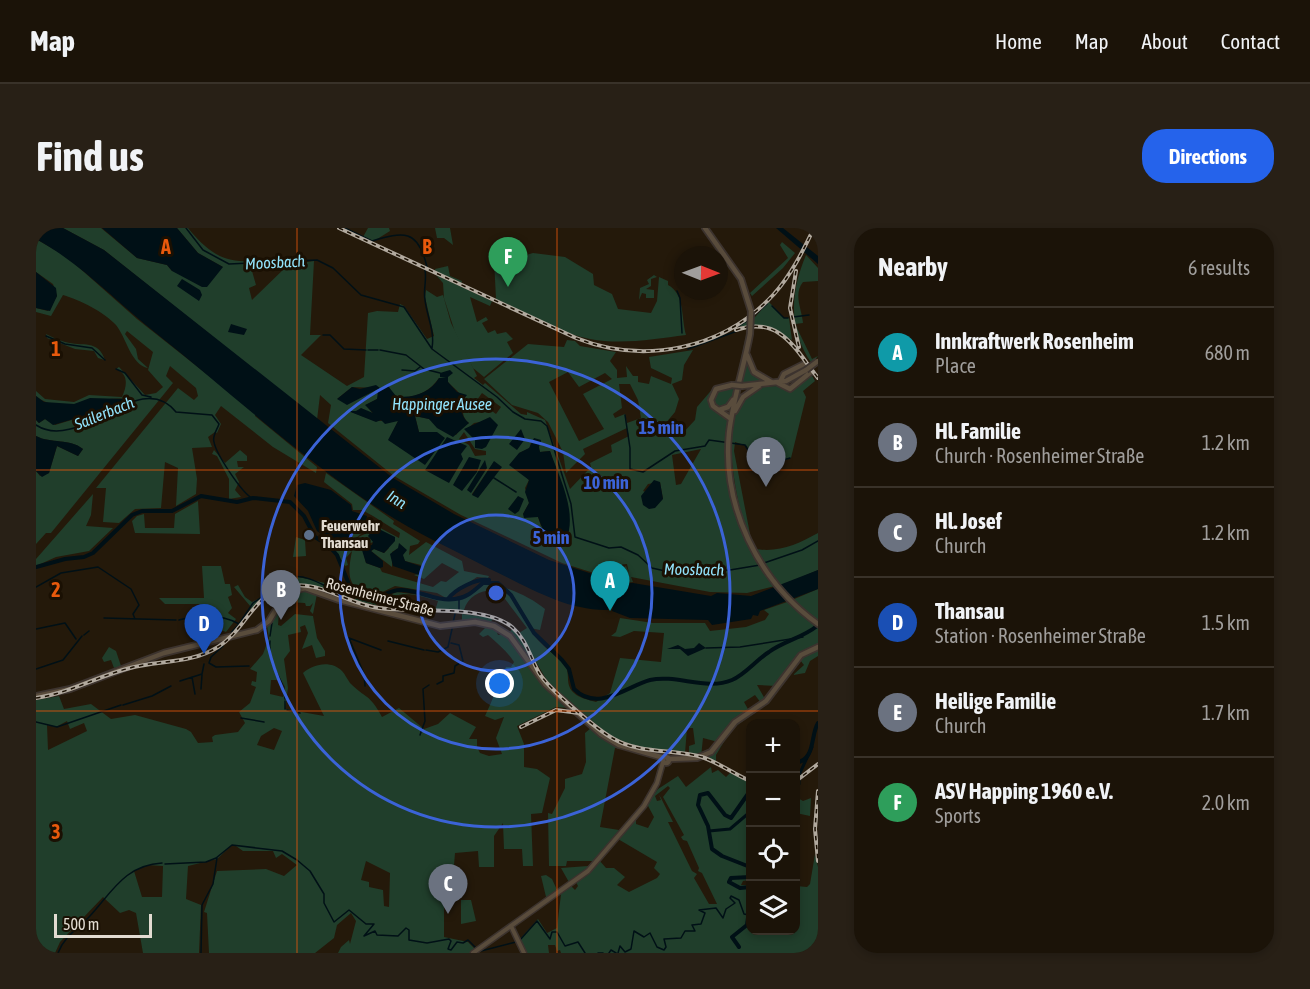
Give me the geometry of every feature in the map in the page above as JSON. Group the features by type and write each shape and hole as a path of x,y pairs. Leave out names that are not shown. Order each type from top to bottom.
{"main road":[{"path":"705,228 736,271 747,292 751,311 748,344 731,420 728,464 735,506 751,545 776,583 793,603 818,624"},
{"path":"746,352 754,372 791,388 807,368"},
{"path":"731,420 711,403 712,393 719,387 781,382 818,361"},
{"path":"731,420 743,397 763,385"},
{"path":"719,410 729,407 736,395"},
{"name":"Rosenheimer Straße","path":"36,696 70,689 164,653 257,630 269,621 284,595 293,589 305,588 339,600 440,626 476,622 497,628 514,640 545,684 601,734 619,745 665,761"},
{"path":"665,761 693,759 709,754 735,722 766,701 801,656 818,647"}],"street":[{"path":"476,951 591,868 644,806 665,761"},
{"path":"511,926 524,953"}],"green space":[{"path":"63,228 101,228 137,258 167,265 172,271 223,267 198,253 177,228 188,228 207,247 225,258 245,261 271,260 250,264 256,285 249,288 252,300 288,265 314,261 310,335 321,335 301,355 347,386 364,377 368,313 398,312 400,304 404,306 427,339 434,336 425,297 426,290 437,297 443,295 451,323 477,376 474,378 483,385 485,383 521,414 527,415 527,412 545,420 570,489 591,467 590,463 612,452 611,445 629,436 627,428 583,449 585,454 566,473 563,452 548,422 538,413 512,405 484,379 528,344 564,347 567,340 575,341 580,346 616,352 610,361 617,370 617,378 627,377 626,366 633,376 638,376 638,382 649,384 651,376 671,384 672,378 651,368 649,357 693,350 684,365 682,380 672,384 679,399 675,412 665,424 681,435 695,420 697,407 715,386 736,381 747,331 737,384 716,387 710,400 711,405 730,419 730,477 739,521 758,561 775,586 747,593 710,592 631,577 633,582 625,583 627,572 620,569 626,566 629,573 627,564 616,565 615,569 600,566 599,571 603,571 613,579 562,563 461,515 394,476 328,423 331,405 320,395 317,420 104,250","holes":["568,372 579,387 605,373 612,379 583,394 604,429 579,441 549,382","439,378 448,378 448,382 461,396 464,417 469,423 462,427 456,435 429,419 415,416 419,432 436,433 421,461 389,440 398,421 375,421 349,411 373,414 366,405 377,399 389,387 394,396 400,397 413,396 430,388","619,384 630,384 638,400 641,418 627,423 625,414 615,418 613,414 622,408","352,387 379,388 368,393 337,399","482,393 501,407 496,414 477,400","480,422 475,448 475,440 466,430 474,423","464,432 475,449 486,451 486,455 475,456 469,445 459,439","531,441 541,441 538,447 540,452 550,451 568,506 569,531 541,526 538,517 523,514 529,503 525,488 529,480 523,474 519,453 530,448","701,449 681,484 676,485 672,455","494,462 494,478 472,494","660,482 663,499 643,491 648,484"]},
{"path":"368,228 389,228 390,231 374,241 363,237"},
{"path":"435,228 450,228 453,245 444,238 437,238"},
{"path":"36,239 67,257 137,319 256,413 255,416 317,467 316,473 273,447 221,406 215,415 221,424 217,433 208,437 212,447 192,448 197,479 196,494 176,506 178,468 165,462 161,508 135,509 119,523 103,522 106,488 96,488 178,388 194,400 198,396 196,388 170,366 166,376 173,383 51,533 46,533 36,544 36,471 40,476 49,473 57,446 78,456 83,449 72,443 36,436 36,420 39,423 45,419 55,425 118,406 126,399 67,405 45,402 36,396 36,391 45,399 74,402 89,395 122,397 126,381 123,374 116,369 119,367 145,395 156,393 163,387 148,370 153,352 127,331 125,334 136,349 138,359 148,368 142,366 133,356 116,325 98,311 63,295 51,316 36,312 36,308 48,311 57,296 53,284 36,272"},
{"path":"782,242 795,253 783,268 752,296 750,293 788,258 780,245"},
{"path":"533,253 565,257 593,274 594,285 612,294 618,309 651,313 657,301 659,277 668,281 668,285 674,290 674,300 680,300 686,335 650,340 602,341 578,336 554,327 496,299 494,259 505,261"},
{"path":"806,255 818,268 818,281 803,282 800,287 798,297 803,323 795,324 797,283"},
{"path":"448,266 450,276 462,281 461,284 436,272 435,269"},
{"path":"436,275 492,301 490,306 470,297 477,322 486,317 488,320 482,323 488,333 495,330 497,334 506,332 513,339 507,342 513,353 484,377 473,368 454,329 444,298 443,283"},
{"path":"654,275 657,277 651,279 651,286 646,289 654,290 654,298 646,298 646,294 642,293 639,300 640,288 649,284 647,280"},
{"path":"769,302 784,318 789,318 792,340 765,326 739,326 755,317"},
{"path":"796,325 812,359 818,356 812,364 804,351"},
{"path":"46,334 65,342 94,346 102,353 105,360 98,358 94,351 75,349 47,338"},
{"path":"746,358 757,376 768,382 741,384"},
{"path":"811,374 815,381 803,391 806,397 791,458 762,468 751,461 747,446 735,442 734,451 750,534 748,535 734,480 732,436 735,417 742,401 754,390 781,386 787,391"},
{"path":"720,387 737,387 730,404 720,409 712,401"},
{"path":"214,450 225,463 240,450 247,456 247,461 237,461 238,467 244,467 235,474 239,482 235,490 241,497 229,499 229,479 217,456 212,454"},
{"path":"326,473 394,521 393,524 420,541 410,546 409,555 426,542 462,561 464,571 489,576 488,578 477,577 446,598 437,593 395,586 374,596 358,590 350,574 352,551 346,558 348,565 345,566 330,543 332,541 346,552 350,534 353,531 361,534 356,538 365,534 371,523 399,538 400,533 362,510 353,510 352,504 324,482","holes":["373,542 389,548 384,553 374,549 371,551 392,567 392,552 399,548 405,561 421,565 419,574 414,575 424,579 442,563 459,572 446,582 441,581 433,587 382,572 380,568 366,563 362,547"]},
{"path":"93,494 91,515 86,526 113,528 89,551 56,557 36,566 36,559"},
{"path":"198,501 200,534 135,533 132,521 137,516 144,514 145,528 174,528 175,514"},
{"path":"818,533 818,570 781,586 755,549 772,550 788,547"},
{"path":"296,537 305,540 306,556 293,557"},
{"path":"202,566 221,566 225,584 230,584 232,595 228,597 232,608 228,613 236,619 226,632 218,629 216,618 204,615 204,604 165,604 159,598 204,598"},
{"path":"294,576 325,583 349,595 349,599 308,585 281,588"},
{"path":"485,584 500,586 516,592 545,609 540,630 530,628 538,640 566,667 571,690 584,699 596,702 610,693 620,658 661,662 664,633 634,631 620,637 611,636 616,632 620,618 653,623 705,623 710,631 746,627 765,620 769,614 764,610 790,601 818,627 818,645 800,653 776,686 757,685 765,699 761,703 755,695 744,702 749,711 726,728 718,742 703,738 701,757 689,754 689,746 695,744 693,728 687,728 685,753 638,747 607,735 549,684 519,633 527,628 499,591 483,592 469,600 464,610 479,614 435,611 438,601 406,594 392,597 375,605 355,600 355,596 375,601 397,592 456,600"},
{"path":"238,585 245,597 252,602 262,597 249,613 251,607 234,587"},
{"path":"301,586 319,589 290,590 282,596 267,619 275,605 270,595 281,589"},
{"path":"304,589 317,594 313,614 310,611 313,603 306,606 305,603 289,602 288,609 279,613 278,625 281,626 295,614 313,616 317,638 325,651 325,656 316,658 312,645 302,649 308,633 305,625 300,627 301,632 288,635 290,651 284,659 288,688 285,709 324,716 303,673 322,664 333,665 342,671 350,683 370,700 382,717 399,708 424,729 438,724 450,713 476,727 469,739 477,739 480,753 489,756 502,754 496,738 504,717 495,720 485,716 506,667 511,667 514,662 488,635 483,637 479,634 486,627 495,628 498,635 507,634 539,679 570,708 556,707 517,726 524,744 524,767 537,769 550,778 542,813 531,814 533,866 523,866 522,849 504,849 503,823 494,836 494,867 479,867 478,851 455,853 452,891 444,892 444,937 468,942 475,949 470,953 338,953 349,940 350,944 356,921 351,913 337,925 334,938 315,953 209,953 207,913 204,912 217,871 266,869 284,876 297,865 282,854 276,858 273,851 243,851 236,846 231,846 217,859 188,866 186,899 201,905 199,953 143,953 136,913 129,910 120,913 103,897 60,942 55,953 36,953 36,700 59,696 64,709 91,704 111,719 135,715 186,729 191,732 198,743 213,742 212,737 215,735 238,732 245,723 239,712 250,703 256,687 251,685 252,681 256,682 257,672 250,669 263,654 269,638 267,626 285,595","holes":["271,680 281,680 285,687 283,697 270,694","67,721 70,729 84,723 87,731 48,750 47,725 56,727","274,728 282,731 274,750 257,745 261,736","366,861 390,873 389,907 384,906 383,890 369,887 369,882 361,880","148,865 163,866 162,897 142,897 134,871"]},
{"path":"818,589 818,621 792,600"},
{"path":"462,614 493,618 490,624 462,622"},
{"path":"512,629 523,639 537,671 509,633"},
{"path":"109,647 116,651 121,666 114,668 111,660 104,662 102,658"},
{"path":"818,649 818,656 810,661 805,673 793,675 804,665 800,660"},
{"path":"762,708 730,730 734,725"},
{"path":"591,728 620,748 615,748 600,827 619,830 595,861 567,861 566,866 549,866 548,813 552,814 565,788 565,779 582,774 586,762 585,733"},
{"path":"730,730 730,735 716,755 716,763 708,757"},
{"path":"711,767 712,773 718,770 726,777 731,772 746,780 746,881 741,885 746,885 746,935 800,935 800,886 807,887 810,884 815,854 818,867 818,953 561,953 560,950 557,951 555,945 548,945 549,953 525,953 519,940 538,919 547,933 557,928 561,894 571,886 575,890 578,886 576,882 599,860 606,868 614,868 625,877 617,885 629,892 657,878 660,874 654,868 657,862 618,839 610,848 633,820 636,819 636,824 648,828 654,817 647,804 658,789 678,776 686,787","holes":["668,786 670,788 663,797 684,835 681,837 687,841 699,868 698,871 702,873 717,904 709,904 694,878 697,874 692,871 668,822 673,822 659,795 661,800 657,801 655,796"]},
{"path":"811,798 810,816 800,814 800,799 803,801"},
{"path":"588,866 589,868 570,884 561,868"},
{"path":"546,875 552,879 558,892 547,901 541,876"},
{"path":"461,900 471,900 476,921 461,924"}],"water":[{"name":"Inn","path":"36,228 63,228 104,250 393,478 454,514 549,560 615,583 608,610 577,607 547,597 408,527 352,491 295,448 69,260 36,239"},
{"path":"102,228 177,228 198,253 223,267 207,287 202,287 172,271 167,265 137,258"},
{"path":"776,228 783,228 818,256 818,264"},
{"path":"36,272 56,288 57,296 50,311 36,308"},
{"path":"182,279 200,290 202,295 199,301 177,286"},
{"path":"231,324 247,329 244,335 228,332"},
{"name":"Happinger Ausee","path":"450,370 453,373 448,377 448,382 457,392 467,395 464,398 462,410 469,423 453,437 437,428 429,419 415,416 419,432 437,432 445,438 425,465 388,440 398,421 385,424 381,420 376,422 348,411 361,408 373,413 365,405 377,399 378,391 388,386 396,396 414,396 431,388 439,378 446,378 440,377 440,373"},
{"path":"376,385 380,388 347,405 337,399 352,387 360,389"},
{"path":"36,396 44,402 74,404 90,398 125,399 126,401 118,406 53,425 45,419 39,423 36,420"},
{"path":"490,417 498,425 486,447 475,448 475,440 464,429"},
{"path":"521,429 525,439 517,450 509,444"},
{"path":"36,436 72,443 83,449 78,456 57,446 49,473 42,477 36,471"},
{"path":"447,437 467,446 461,454 463,459 449,483 425,470"},
{"path":"534,438 541,440 540,452 550,451 566,495 570,518 566,540 543,530 538,517 524,518 523,514 529,503 525,492 529,480 509,465 519,453 529,448"},
{"path":"469,457 481,460 477,472 462,491 453,485"},
{"path":"485,460 487,468 471,493 467,490"},
{"path":"494,461 502,467 478,498 472,495"},
{"path":"654,480 660,482 663,499 655,508 649,509 643,505 641,496"},
{"path":"305,483 331,490 351,505 352,511 367,516 364,532 350,533 346,551 317,531 308,511 294,496 297,485"},
{"path":"518,496 524,499 519,511 515,514 508,509"},
{"path":"375,527 395,537 395,541 384,553 374,549 371,551 383,561 383,567 380,568 366,563 361,547 372,545 373,542 368,536"},
{"path":"399,543 407,550 403,555 405,561 423,567 419,575 393,566 390,554 398,548"},
{"path":"818,570 818,589 760,611 758,616 753,615 751,619 712,625 708,620 630,618 612,611 617,584 633,583 711,596 717,593 751,596"},
{"path":"699,643 706,648 688,656 680,649 667,649 678,645 685,649 694,648"}],"waterway":[{"name":"Moosbach","path":"186,228 203,250 229,264 317,260 333,268 361,295 404,307 432,349 497,397 513,412 525,419 541,421 547,426 571,504 575,537 609,548 621,547 638,555 652,568 665,571 730,570 760,565"},
{"path":"345,228 372,241 392,236 408,236 419,245 427,267"},
{"path":"425,270 425,296 432,330 432,348"},
{"path":"680,300 682,333"},
{"path":"752,317 767,304"},
{"path":"772,306 784,318 788,318"},
{"path":"793,317 809,315"},
{"path":"739,326 748,320"},
{"path":"688,349 740,330"},
{"path":"323,335 330,335 344,349 366,350"},
{"path":"46,336 65,344 92,348 105,360"},
{"path":"368,350 378,350"},
{"path":"380,350 406,355 424,369 440,373"},
{"path":"402,370 415,371 420,367"},
{"path":"116,369 125,373 142,395 151,397"},
{"name":"Sailerbach","path":"36,425 53,431 71,429 127,404 145,399 161,401 176,412 212,415 219,424 214,435 219,455 236,481 252,498"},
{"path":"625,415 630,448 630,469 643,472 675,451 705,446 709,440 745,445 753,458 762,466 790,458"},
{"path":"494,478 516,492"},
{"path":"36,567 93,553 132,515 142,511 172,511 201,496 237,502 253,498 290,502 304,516 315,537 328,545 337,555 353,594 361,598 368,600 401,590 442,599 455,599 467,595 483,583 498,583 511,595 534,633 569,669 574,689 583,696 593,699 612,696 650,680 671,679 712,684 732,680 775,648 817,626"},
{"name":"Moosbach","path":"764,563 802,550 818,541"},
{"path":"36,587 61,573 98,567 131,589 139,605 133,614 135,619"},
{"path":"179,620 209,616 225,618 239,624 253,603 291,577 308,579 340,592 353,594"},
{"path":"448,599 467,585 489,580"},
{"path":"459,598 459,611"},
{"path":"453,623 455,614"},
{"path":"104,618 176,620"},
{"path":"36,629 65,623 76,639"},
{"path":"270,636 272,623"},
{"path":"229,635 238,625"},
{"path":"426,650 438,652 448,647 452,629"},
{"path":"84,635 89,631"},
{"path":"36,669 63,660 82,636"},
{"path":"706,648 740,647 803,637"},
{"path":"365,686 364,674 349,638 381,650"},
{"path":"270,641 271,659 282,683 285,699"},
{"path":"388,641 424,650"},
{"path":"437,684 443,681 443,676 454,673 455,666 463,661 459,645 451,643"},
{"path":"223,646 211,657 209,663 216,667 249,666"},
{"path":"180,681 202,674 204,664"},
{"path":"201,689 202,675"},
{"path":"192,677 195,694"},
{"path":"420,735 425,721 423,689 429,685"},
{"path":"123,705 152,696 171,686"},
{"path":"285,701 285,709"},
{"path":"36,722 57,727 121,705"},
{"path":"287,710 300,713"},
{"path":"241,718 264,722"},
{"path":"800,762 810,752 818,723"},
{"path":"800,773 812,747"},
{"path":"746,797 731,818 725,815 708,793 700,795 698,805 708,826 712,849 722,856 746,865"},
{"path":"709,831 730,829 746,815"},
{"path":"165,864 206,862 216,858 232,845 282,851 310,871 324,894 324,903 334,922 349,910 366,924 374,924 364,936 375,931 377,935 398,936 406,928 409,930 409,940 427,943 449,939 451,941 448,949 451,950 457,942 463,943 468,940 477,949"},
{"path":"201,953 202,905 213,884 217,858"},
{"path":"58,953 67,938 89,917 120,881 138,869 162,863"},
{"path":"746,877 731,878 729,882 740,888 746,887"},
{"path":"618,953 620,946 625,952 631,949 634,931 644,937 650,933 657,947 664,950 666,947 664,939 681,938 685,931 695,931 692,925 701,924 705,913 699,910 716,908 723,918 726,909 735,903 730,898 731,896 739,900 746,914"},
{"path":"520,940 537,921 550,939 552,932 557,932 565,946 578,942 585,953"},
{"path":"739,947 732,937 746,926"},
{"path":"481,951 516,942"},
{"path":"609,953 611,950 616,953"},
{"path":"598,953 603,953"}],"railway":[{"path":"339,228 576,338 602,346 655,351 707,340 754,313 786,279 814,228"},
{"path":"796,271 790,308 799,347"},
{"path":"736,330 764,327 775,331 794,346 818,378"},
{"path":"36,698 141,665 186,659 208,652 227,640 256,606 273,592 284,587 309,586 367,606 467,612 499,620 512,627 521,637 544,680 574,709 606,734 635,747 702,757 746,779"},
{"path":"521,727 556,710 579,713"},
{"path":"800,778 818,764"},
{"path":"818,791 815,829 818,861"}],"place":[{"name":"ASV Happing 1960 e.V.","path":"508,287"},
{"name":"Heilige Familie","path":"766,487"},
{"name":"Feuerwehr Thansau","path":"309,535"},
{"name":"Innkraftwerk Rosenheim","path":"610,611"},
{"name":"Hl. Familie","path":"281,620"},
{"name":"Thansau","path":"204,654"},
{"name":"Hl. Josef","path":"448,914"}]}
